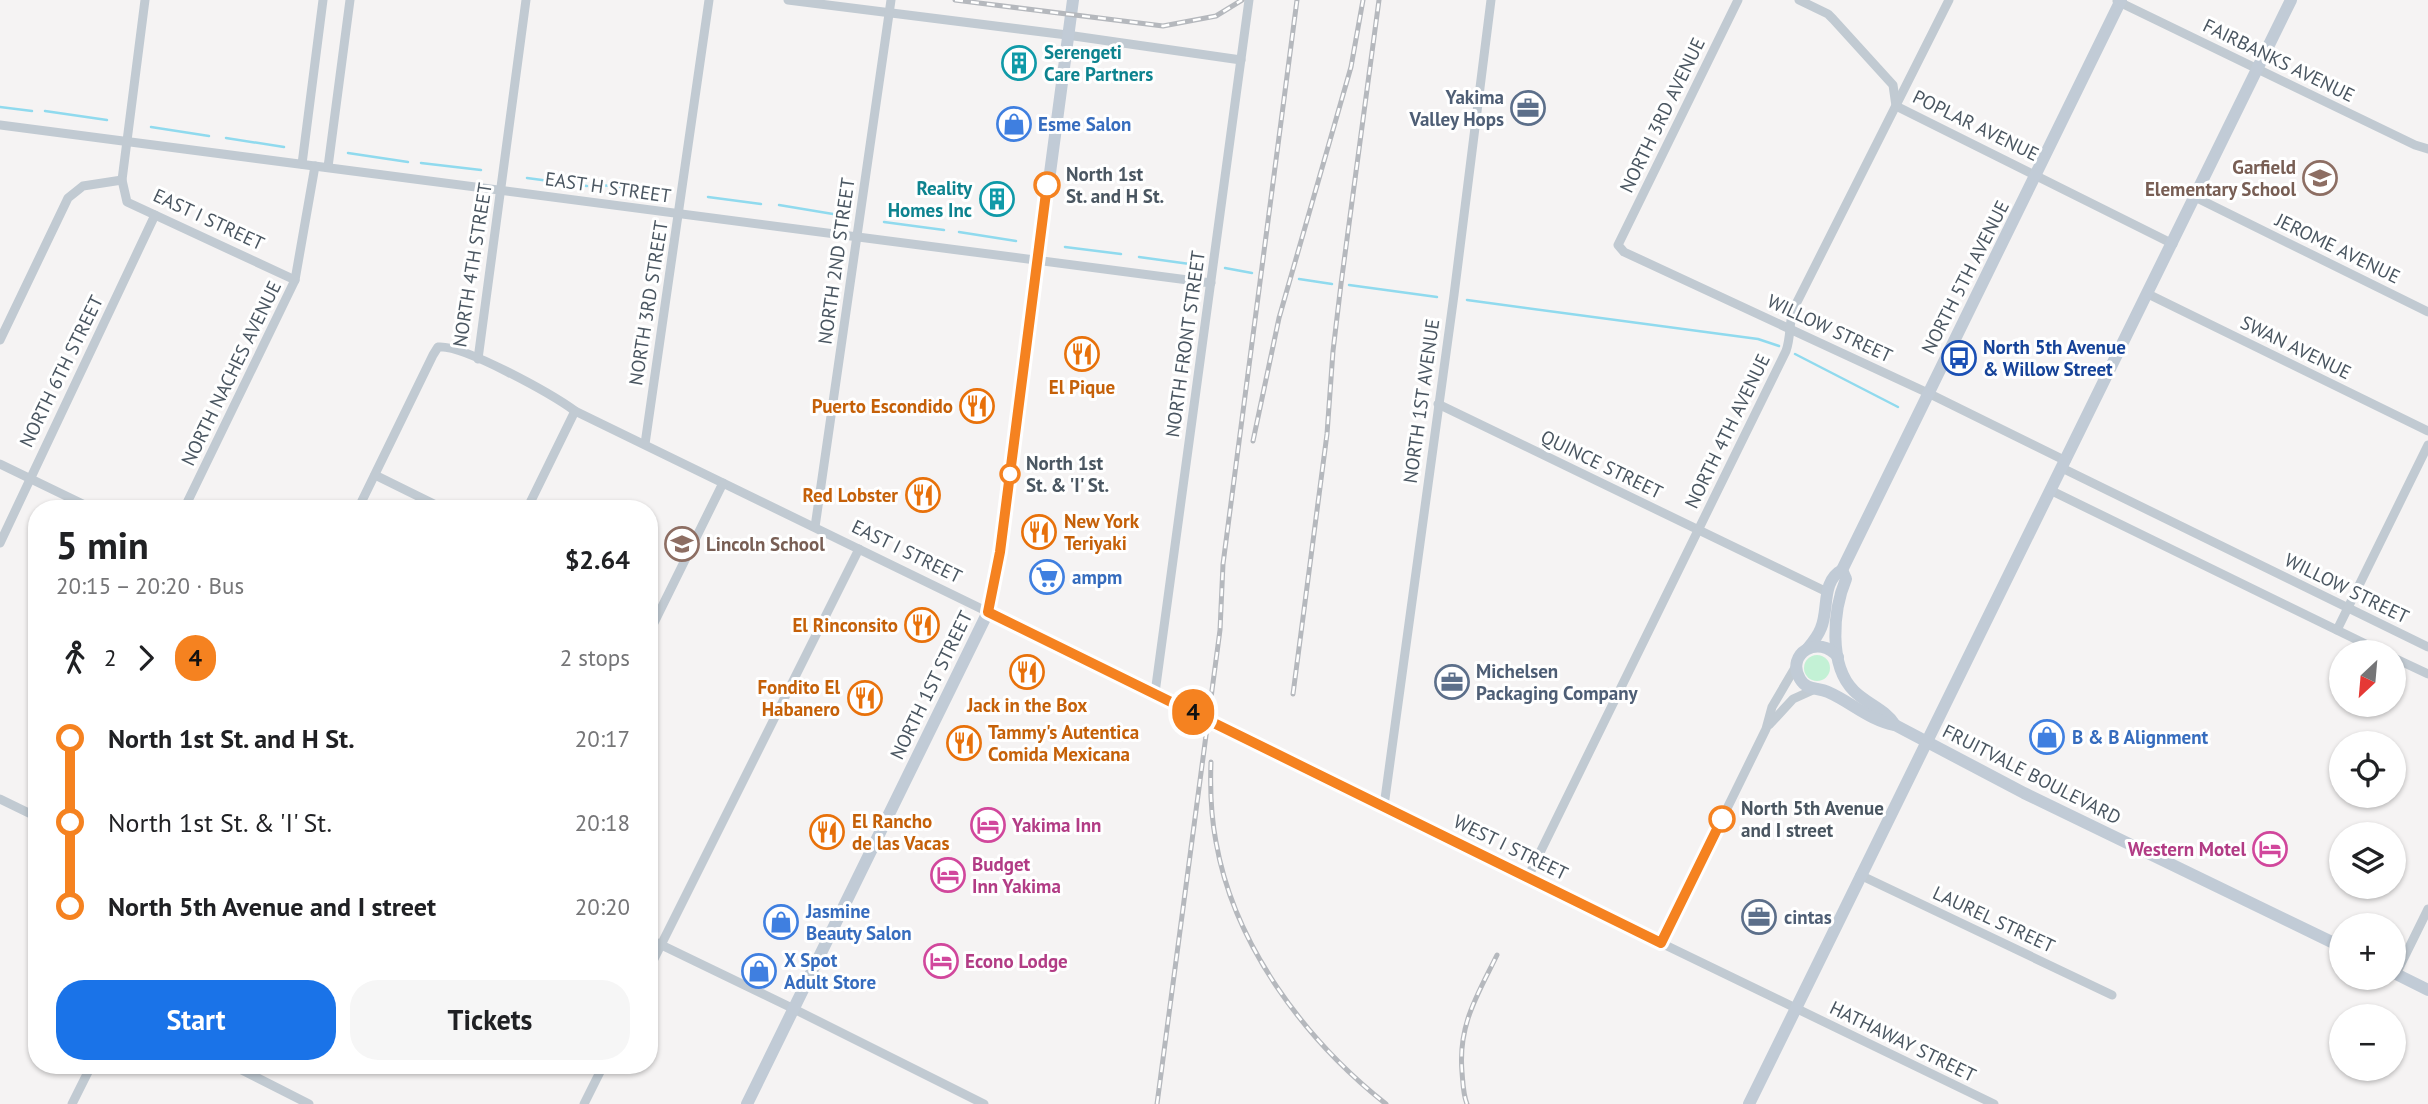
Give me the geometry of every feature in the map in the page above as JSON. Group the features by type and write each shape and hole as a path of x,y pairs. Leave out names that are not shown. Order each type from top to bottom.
{"main road":[{"name":"NORTH 1ST STREET","path":"747,1104 988,612 1000,552 1073,0"},
{"path":"1749,1104 2291,0"},
{"name":"NORTH 5TH AVENUE","path":"1808,648 1822,626 1827,592 1835,574 1842,570 2119,1"},
{"name":"NORTH 5TH AVENUE","path":"1838,657 1836,606 1846,579 1842,570"},
{"name":"EAST I STREET","path":"988,612 1208,719"},
{"path":"1797,665 1803,652 1815,646 1828,648 1838,657"},
{"name":"FRUITVALE BOULEVARD","path":"1838,657 1841,671 1853,690 1888,715 1895,725"},
{"name":"FRUITVALE BOULEVARD","path":"1797,665 1802,683 1884,723 1895,725 2034,798 2329,941"},
{"path":"1818,690 1835,683 1841,671"},
{"name":"WEST I STREET","path":"1208,719 1661,943"},
{"path":"2406,979 2428,990"}],"street":[{"path":"0,340 68,198 83,186 122,180 145,0"},
{"path":"302,164 323,0"},
{"path":"328,167 350,0"},
{"name":"NORTH 4TH STREET","path":"362,500 438,347 446,346 478,359 526,0"},
{"name":"NORTH 3RD STREET","path":"645,444 709,0"},
{"path":"788,0 1241,60"},
{"name":"NORTH 2ND STREET","path":"815,527 891,0"},
{"name":"NORTH FRONT STREET","path":"1155,693 1250,0"},
{"name":"NORTH 1ST AVENUE","path":"1384,806 1491,0"},
{"name":"NORTH 3RD AVENUE","path":"1618,246 1738,0"},
{"name":"POPLAR AVENUE","path":"1799,0 1828,14 1893,86 1896,106 2173,244"},
{"name":"NORTH 4TH AVENUE","path":"1528,877 1786,351 1793,310 1949,0"},
{"name":"FAIRBANKS AVENUE","path":"2119,1 2428,149"},
{"name":"EAST H STREET","path":"0,125 1211,283"},
{"name":"NORTH NACHES AVENUE","path":"188,500 295,280 315,166"},
{"name":"EAST I STREET","path":"122,180 127,202 295,280"},
{"name":"JEROME AVENUE","path":"2194,197 2428,312"},
{"name":"NORTH 6TH STREET","path":"0,543 155,215"},
{"name":"WILLOW STREET","path":"1618,246 1928,393 2347,609 2428,647"},
{"name":"SWAN AVENUE","path":"2148,294 2428,431"},
{"name":"EAST I STREET","path":"478,359 575,411 988,612"},
{"name":"QUINCE STREET","path":"1438,404 1827,592"},
{"path":"531,500 575,411"},
{"path":"2337,630 2428,445"},
{"path":"0,464 75,500"},
{"path":"375,475 426,500"},
{"path":"658,615 723,483"},
{"path":"2052,491 2357,640"},
{"path":"658,951 859,549"},
{"path":"2406,664 2428,674"},
{"path":"1661,943 1766,729 1772,707 1797,665"},
{"path":"1766,729 1793,699 1818,690"},
{"path":"0,799 28,813"},
{"name":"LAUREL STREET","path":"1860,875 2112,995"},
{"path":"2406,952 2428,909"},
{"name":"WEST I STREET","path":"1661,943 1797,1009"},
{"path":"658,944 984,1104"},
{"name":"HATHAWAY STREET","path":"1797,1009 1994,1104"},
{"path":"72,1104 87,1074"},
{"path":"250,1074 309,1104"},
{"path":"584,1104 599,1074"}],"green space":[{"path":"1817,655 1826,659 1830,668 1826,677 1817,681 1808,677 1804,668 1808,659"}],"waterway":[{"path":"0,107 32,111"},
{"path":"45,111 107,120"},
{"path":"151,127 209,136"},
{"path":"226,138 284,147"},
{"path":"348,153 408,162"},
{"path":"421,163 481,170"},
{"path":"527,178 587,186"},
{"path":"601,185 656,191"},
{"path":"708,197 761,204"},
{"path":"779,205 839,215"},
{"path":"884,222 944,230"},
{"path":"959,232 1016,241"},
{"path":"1065,247 1121,254"},
{"path":"1139,257 1197,265"},
{"path":"1225,268 1252,273"},
{"path":"1299,279 1332,284"},
{"path":"1349,285 1437,297"},
{"path":"1467,300 1758,339 1779,346"},
{"path":"1795,354 1898,407"}],"railway":[{"path":"955,0 1163,26 1216,16 1242,0"},
{"path":"1157,1104 1220,630 1223,564 1297,0"},
{"path":"1253,441 1279,318 1351,67 1363,0"},
{"path":"1293,694 1327,434 1341,284 1379,0"},
{"path":"1211,762 1211,802 1216,842 1225,880 1256,953 1301,1020 1356,1079 1386,1104"},
{"path":"1467,1104 1462,1072 1466,1025 1497,955"}],"bus line":[{"name":"4","path":"1047,185 1000,552 988,612 1661,943 1722,819"}],"place":[{"name":"Serengeti Care Partners","path":"1019,63"},
{"name":"Yakima Valley Hops","path":"1528,108"},
{"name":"Esme Salon","path":"1014,124"},
{"name":"Garfield Elementary School","path":"2320,178"},
{"name":"North 1st St. and H St.","path":"1047,185"},
{"name":"Reality Homes Inc","path":"997,199"},
{"name":"El Pique","path":"1082,354"},
{"name":"North 5th Avenue & Willow Street","path":"1959,358"},
{"name":"Puerto Escondido","path":"977,406"},
{"name":"North 1st St. & 'I' St.","path":"1010,474"},
{"name":"Red Lobster","path":"923,495"},
{"name":"New York Teriyaki","path":"1039,532"},
{"name":"Lincoln School","path":"682,544"},
{"name":"ampm","path":"1047,577"},
{"name":"El Rinconsito","path":"922,625"},
{"name":"Jack in the Box","path":"1027,672"},
{"name":"Michelsen Packaging Company","path":"1452,682"},
{"name":"Fondito El Habanero","path":"865,698"},
{"name":"B & B Alignment","path":"2047,737"},
{"name":"Tammy's Autentica Comida Mexicana","path":"964,743"},
{"name":"North 5th Avenue and I street","path":"1722,819"},
{"name":"Yakima Inn","path":"988,825"},
{"name":"El Rancho de las Vacas","path":"827,832"},
{"name":"Western Motel","path":"2270,849"},
{"name":"Budget Inn Yakima","path":"948,875"},
{"name":"cintas","path":"1759,917"},
{"name":"Jasmine Beauty Salon","path":"781,922"},
{"name":"Econo Lodge","path":"941,961"},
{"name":"X Spot Adult Store","path":"759,971"}]}
